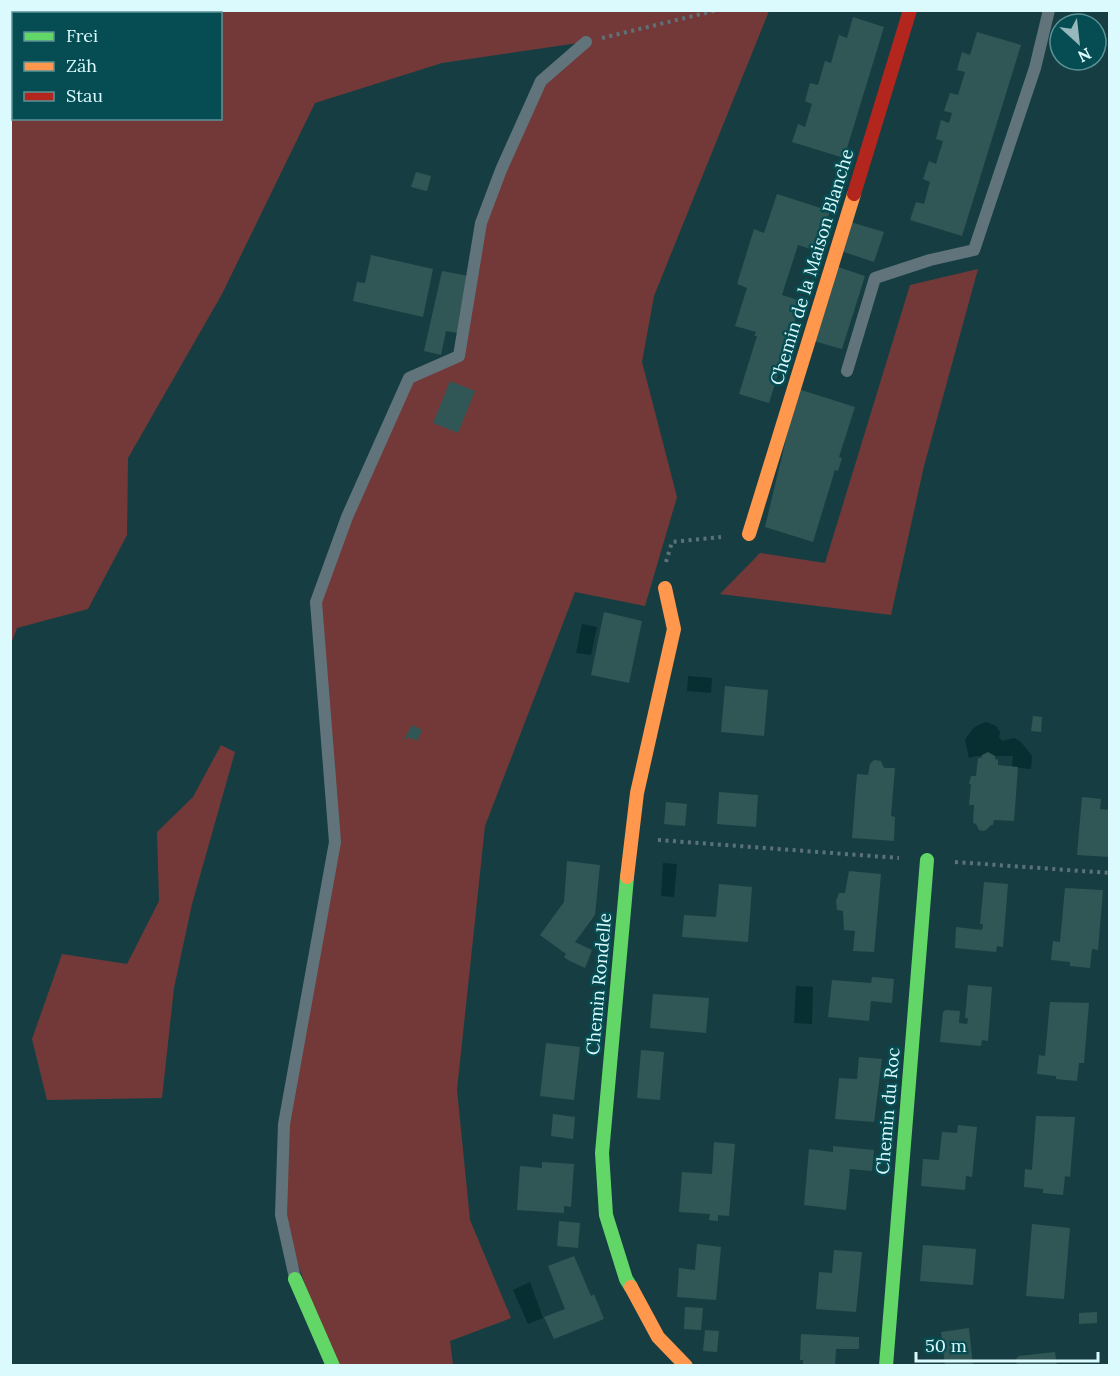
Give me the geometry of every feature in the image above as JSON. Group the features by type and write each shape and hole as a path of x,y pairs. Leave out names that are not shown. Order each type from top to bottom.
{"street":[{"name":"Chemin de la Maison Blanche","path":"749,534 910,10"},
{"name":"Chemin Rondelle","path":"665,588 674,629 637,793 630,838 602,1153 606,1215 626,1279 658,1337 686,1365"},
{"name":"Chemin du Roc","path":"886,1365 927,860"},
{"path":"295,1279 333,1365"}],"lane":[{"path":"847,370 875,278 930,260 974,249 1035,68 1048,10"},
{"path":"295,1279 281,1215 284,1124 335,842 316,602 346,517 409,378 459,356 481,223 501,170 541,81 586,42"}],"path":[{"path":"586,42 718,10"},
{"path":"668,554 672,542 749,534"},
{"path":"630,838 1110,873"}],"shaded area":[{"path":"11,11 769,11 654,296 642,362 677,497 645,606 575,592 485,826 457,1090 470,1220 511,1318 450,1341 453,1365 333,1365 281,1215 284,1124 335,842 316,602 409,378 459,356 481,223 541,81 585,42 442,63 315,103 222,294 128,458 127,535 88,609 17,628 11,644"},
{"path":"978,269 924,466 891,615 720,594 760,553 825,563 910,285"},
{"path":"221,745 235,752 192,904 174,988 162,1098 47,1100 32,1039 62,954 127,964 159,901 157,832 193,797"}],"water":[{"path":"582,624 597,627 591,655 576,653"},
{"path":"688,676 712,678 711,693 687,691"},
{"path":"986,722 996,726 1002,741 1014,738 1021,742 1032,756 1031,769 1012,767 1013,756 969,758 965,740 974,728"},
{"path":"663,863 677,864 674,897 661,896"},
{"path":"796,986 813,987 812,1024 794,1023"},
{"path":"530,1282 543,1318 528,1324 513,1290"}],"building":[{"path":"853,17 884,27 844,158 792,142 798,124 805,127 812,104 805,101 810,83 818,85 825,61 831,63 839,35 847,38"},
{"path":"977,32 1021,45 962,236 910,220 916,202 924,204 930,182 923,179 929,161 936,164 943,141 936,139 941,120 949,123 952,113 944,111 950,93 958,95 965,72 957,70 962,52 970,55"},
{"path":"416,172 431,176 427,191 411,187"},
{"path":"777,194 830,211 817,251 798,245 782,295 801,301 769,403 739,394 757,336 754,336 756,332 735,326 747,288 737,284 754,229 764,233"},
{"path":"847,221 884,232 874,262 838,250"},
{"path":"371,255 433,269 423,317 353,301 357,282 365,283"},
{"path":"838,267 865,276 842,349 810,340"},
{"path":"442,271 469,276 457,333 446,331 441,355 424,351"},
{"path":"450,381 475,391 458,433 433,423"},
{"path":"798,389 855,407 839,457 842,458 838,471 835,470 813,542 765,527"},
{"path":"604,612 642,621 629,683 591,675"},
{"path":"725,686 768,690 764,736 721,732"},
{"path":"1033,716 1042,717 1041,732 1031,731"},
{"path":"412,725 422,730 417,741 405,738"},
{"path":"988,752 995,756 998,765 1018,767 1014,821 994,820 993,825 983,831 973,823 974,805 969,805 971,784 969,784 971,776 976,776 978,758"},
{"path":"874,760 881,761 884,768 895,768 891,816 895,817 894,841 852,838 857,774 868,775 870,764"},
{"path":"719,792 758,795 756,827 717,824"},
{"path":"1082,797 1101,799 1100,809 1110,810 1110,857 1077,855"},
{"path":"666,802 687,804 685,826 664,824"},
{"path":"567,861 600,865 595,915 575,942 592,950 585,968 568,960 564,957 566,954 540,935 564,902"},
{"path":"849,871 881,874 874,952 853,951 855,931 844,930 843,911 837,910 836,901 839,893 845,893"},
{"path":"984,882 1008,884 1003,947 997,946 996,952 955,948 956,927 982,930 983,924 980,924"},
{"path":"719,884 752,887 748,942 682,937 684,915 716,917"},
{"path":"1065,888 1103,890 1098,950 1092,949 1090,968 1070,966 1070,962 1051,960 1053,941 1060,942"},
{"path":"872,977 894,979 892,1003 871,1001 869,1021 828,1017 832,980 871,983"},
{"path":"968,985 992,987 988,1041 982,1040 981,1046 940,1042 943,1012 946,1010 960,1011 959,1023 967,1024 968,1018 965,1018"},
{"path":"653,994 709,998 706,1033 650,1028"},
{"path":"1050,1002 1089,1003 1084,1063 1079,1063 1077,1081 1037,1074 1039,1055 1045,1056"},
{"path":"546,1043 580,1047 574,1100 540,1096"},
{"path":"641,1050 664,1052 660,1100 637,1098"},
{"path":"859,1057 882,1059 874,1122 835,1119 839,1078 857,1079"},
{"path":"553,1114 575,1117 573,1139 551,1136"},
{"path":"1036,1116 1075,1117 1070,1177 1065,1176 1063,1195 1043,1193 1043,1189 1024,1187 1025,1169 1032,1170"},
{"path":"958,1125 977,1127 972,1177 966,1176 965,1190 921,1186 923,1159 939,1160 942,1132 957,1133"},
{"path":"714,1142 735,1144 729,1216 718,1215 718,1221 709,1220 710,1214 679,1212 682,1172 712,1174"},
{"path":"833,1146 874,1150 872,1171 850,1169 846,1210 804,1205 809,1149 833,1152"},
{"path":"542,1162 574,1164 571,1207 564,1206 564,1213 517,1210 520,1166 542,1168"},
{"path":"559,1221 580,1223 578,1248 557,1246"},
{"path":"1032,1224 1070,1228 1064,1299 1026,1296"},
{"path":"697,1244 721,1247 716,1300 677,1297 679,1268 695,1270"},
{"path":"923,1245 976,1249 973,1285 920,1281"},
{"path":"834,1250 862,1252 856,1312 816,1309 819,1272 832,1273"},
{"path":"574,1256 591,1296 594,1294 604,1319 554,1339 544,1317 565,1309 548,1266"},
{"path":"685,1307 703,1308 701,1330 684,1329"},
{"path":"1097,1312 1097,1323 1079,1324 1079,1313"},
{"path":"969,1328 973,1366 945,1366 941,1332"},
{"path":"705,1330 719,1331 717,1352 703,1351"},
{"path":"801,1334 859,1337 859,1349 836,1349 835,1366 803,1366 803,1360 800,1360"},
{"path":"1055,1352 1057,1366 1017,1366 1016,1359 1019,1356"}],"traffic: fast":[{"path":"886,1366 927,860"},
{"path":"627,877 602,1153 606,1215 626,1279 631,1287"},
{"path":"295,1279 333,1366"}],"traffic: slow":[{"path":"749,534 854,194"},
{"path":"627,877 637,793 674,629 665,588"},
{"path":"631,1287 658,1337 686,1366"}],"traffic: jam":[{"path":"854,194 910,10"}]}
